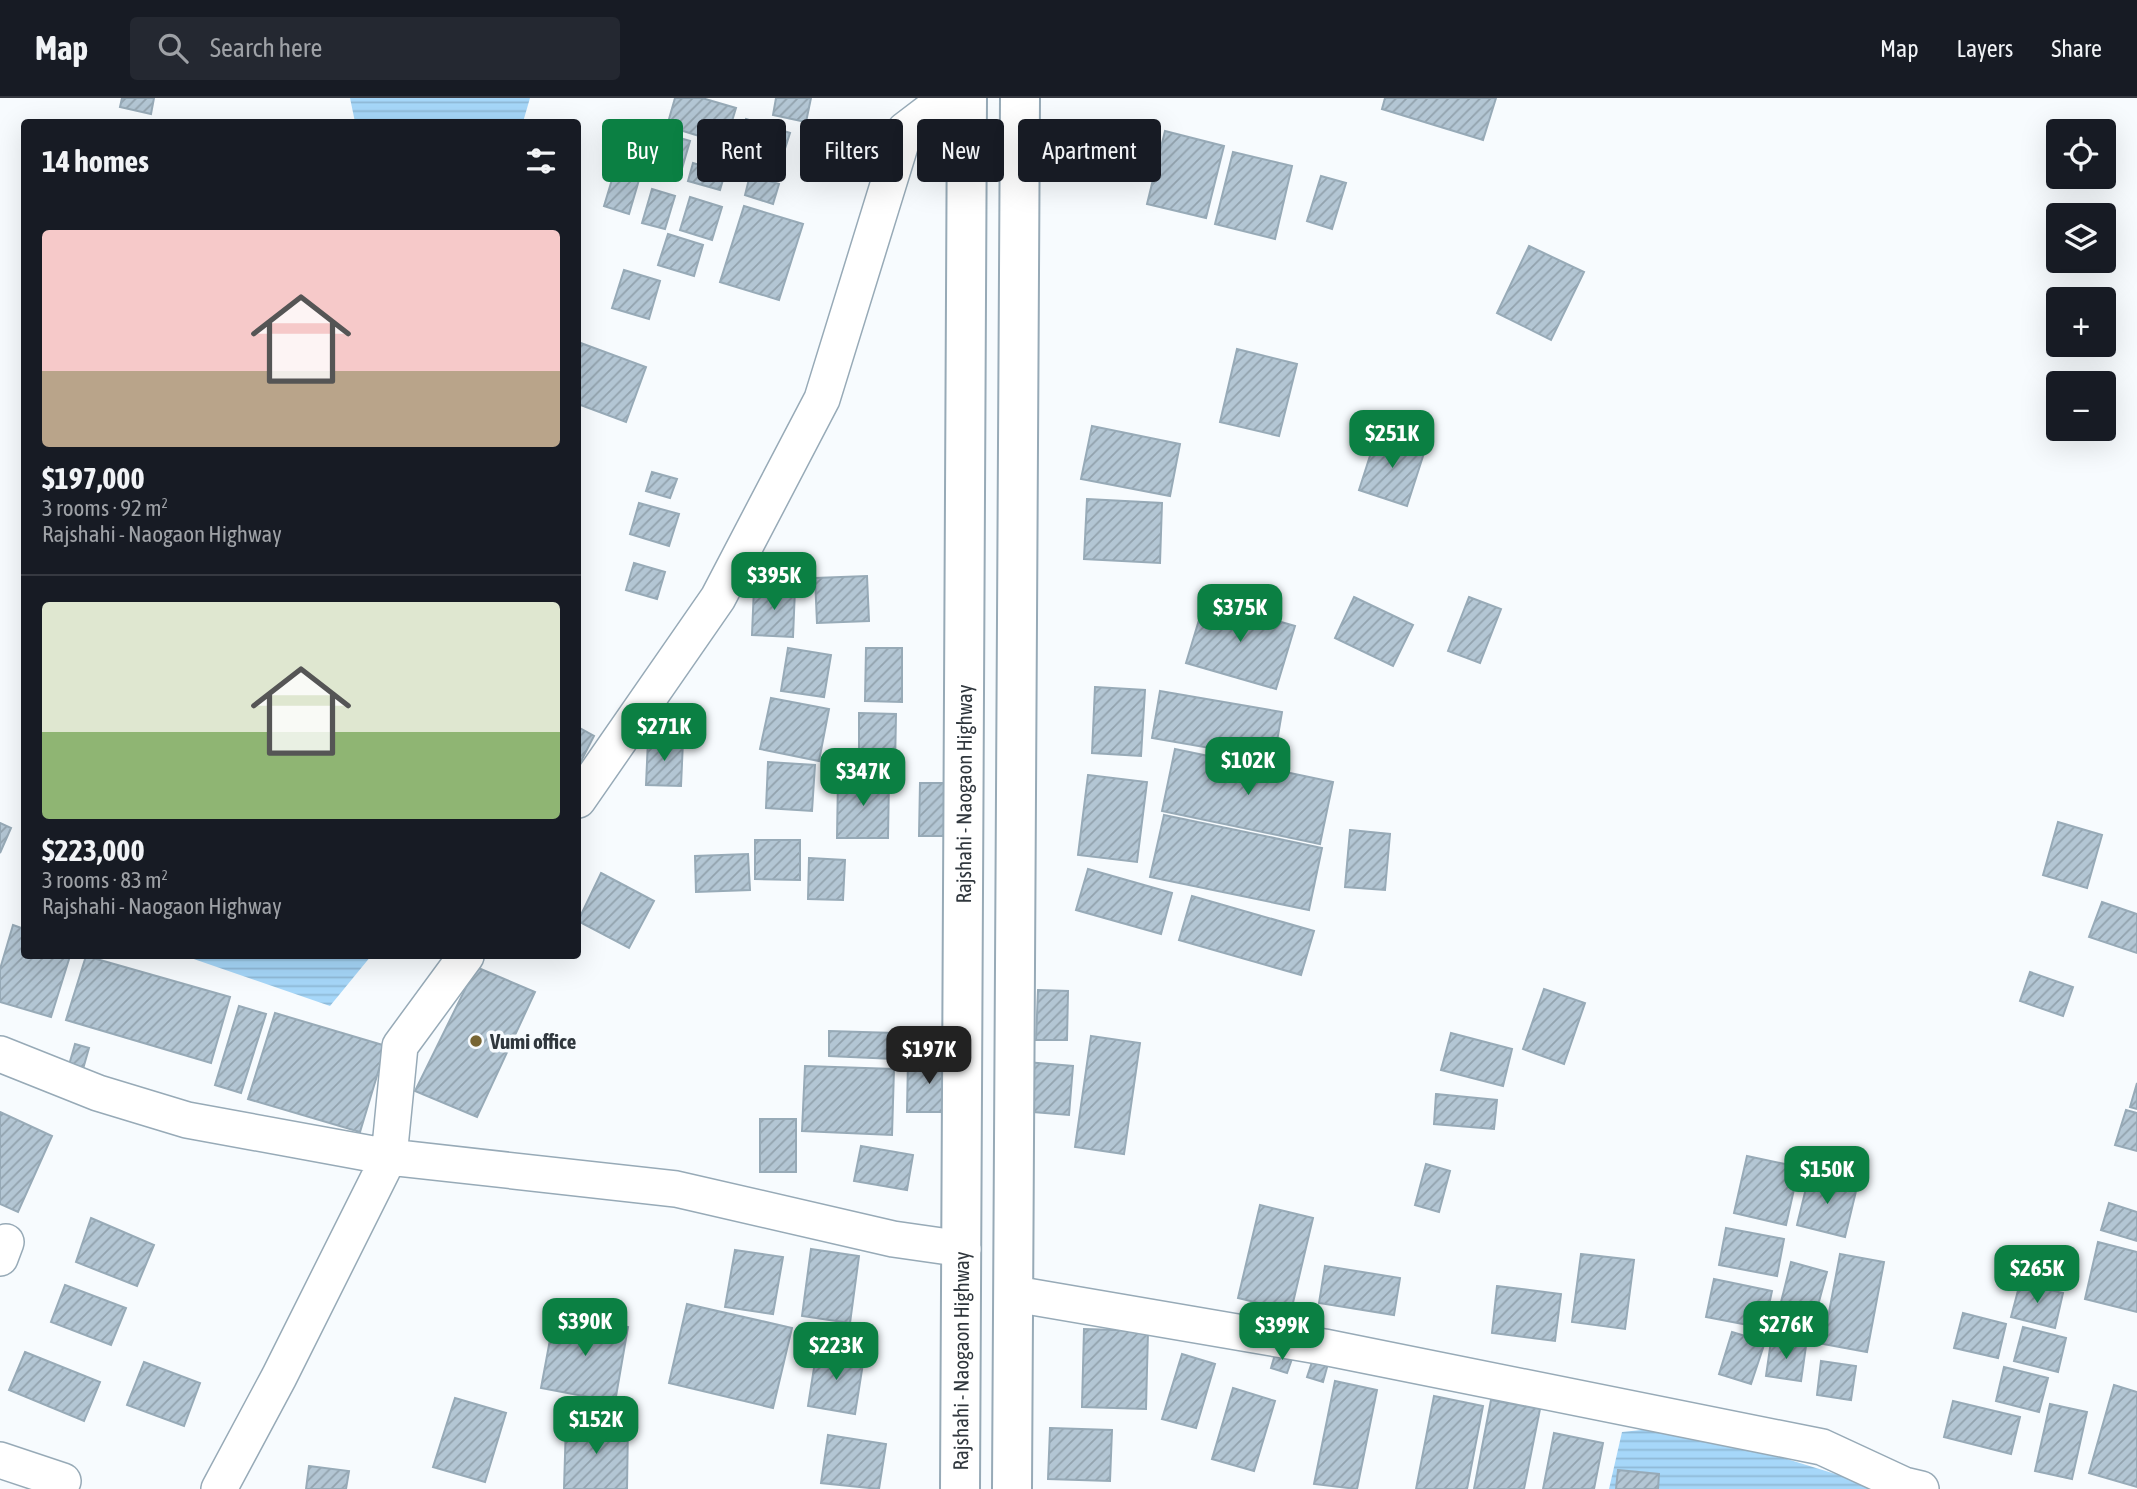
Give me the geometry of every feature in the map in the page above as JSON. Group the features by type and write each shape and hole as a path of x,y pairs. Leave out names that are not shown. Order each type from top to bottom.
{"main road":[{"name":"Rajshahi - Naogaon Highway","path":"960,1489 967,98"},
{"path":"1012,1489 1020,98"},
{"path":"964,888 1017,887"}],"street":[{"path":"581,796 718,598 821,399 905,130 947,98"},
{"path":"219,1489 279,1377 389,1157 400,1046 464,959"},
{"path":"0,1054 98,1093 187,1120 389,1157 676,1189 893,1239 963,1248"},
{"path":"1015,1294 1324,1347 1822,1447 1904,1485 1921,1489"},
{"path":"0,1460 63,1481"}],"water":[{"path":"350,98 530,98 524,119 354,119"},
{"path":"194,959 369,959 330,1006"},
{"path":"1680,1426 1884,1489 1609,1489 1622,1432"}],"building":[{"path":"122,98 154,98 151,114 120,107"},
{"path":"675,98 702,98 736,108 733,119 697,119 697,135 683,131 683,119 669,119"},
{"path":"776,98 811,98 807,119 800,121 773,115"},
{"path":"1385,98 1496,98 1483,140 1382,109"},
{"path":"1165,131 1224,146 1206,218 1147,204 1152,182 1161,182 1161,147"},
{"path":"683,139 690,141 683,165"},
{"path":"1233,152 1292,166 1275,239 1215,224"},
{"path":"693,163 697,164 697,182 722,182 720,190 688,181"},
{"path":"1321,176 1346,183 1332,229 1307,221"},
{"path":"611,182 638,182 629,214 604,206"},
{"path":"748,182 779,184 773,204 745,195"},
{"path":"652,189 675,196 665,229 642,223"},
{"path":"690,197 722,207 712,240 680,230"},
{"path":"744,206 803,224 779,300 720,282"},
{"path":"668,234 703,245 694,276 658,265"},
{"path":"1529,246 1584,272 1551,340 1497,313"},
{"path":"624,270 660,281 649,319 612,308"},
{"path":"581,343 646,367 626,422 581,405"},
{"path":"1237,349 1297,364 1279,436 1220,422"},
{"path":"1092,426 1180,444 1170,496 1081,479"},
{"path":"1377,434 1425,450 1407,506 1359,490"},
{"path":"652,472 677,479 670,498 646,491"},
{"path":"1087,499 1162,503 1160,563 1084,559"},
{"path":"639,503 679,514 669,546 630,534"},
{"path":"634,563 665,572 657,599 626,590"},
{"path":"867,576 869,621 817,623 815,578"},
{"path":"754,587 795,589 793,637 752,635"},
{"path":"1354,597 1413,625 1393,666 1335,638"},
{"path":"1469,597 1501,609 1480,663 1448,651"},
{"path":"1205,600 1295,626 1276,689 1186,663"},
{"path":"788,648 831,655 824,697 781,691"},
{"path":"866,648 902,648 902,702 865,701"},
{"path":"1095,687 1145,690 1141,756 1092,753"},
{"path":"1160,691 1282,712 1274,759 1152,738"},
{"path":"771,698 829,709 819,761 760,749"},
{"path":"859,713 896,714 895,767 859,766"},
{"path":"581,729 594,736 581,761"},
{"path":"648,740 683,741 681,786 646,785"},
{"path":"1175,749 1333,782 1320,844 1162,811"},
{"path":"768,762 815,765 812,811 766,808"},
{"path":"1088,775 1147,782 1137,862 1078,855"},
{"path":"838,778 889,779 888,838 837,838"},
{"path":"920,783 956,783 956,836 919,836"},
{"path":"1164,815 1322,848 1309,910 1150,877"},
{"path":"2058,822 2102,835 2087,888 2043,875"},
{"path":"0,823 11,828 0,853"},
{"path":"1350,830 1390,834 1385,890 1345,887"},
{"path":"755,840 800,840 800,880 755,879"},
{"path":"748,854 750,890 696,892 695,856"},
{"path":"809,858 845,860 843,900 808,899"},
{"path":"1088,869 1172,893 1161,934 1076,910"},
{"path":"601,873 654,901 629,948 581,923 581,915"},
{"path":"1192,896 1314,931 1301,975 1179,940"},
{"path":"2102,902 2137,914 2137,953 2089,937"},
{"path":"13,925 21,928 21,959 69,959 51,1017 0,1002 0,969"},
{"path":"85,959 97,959 230,997 211,1063 66,1020"},
{"name":"Vumi office","path":"476,967 535,992 477,1117 415,1091"},
{"path":"2030,972 2073,987 2063,1016 2020,1001"},
{"path":"1544,989 1585,1003 1564,1064 1523,1049"},
{"path":"1038,990 1068,991 1067,1040 1036,1040"},
{"path":"239,1006 266,1014 241,1093 215,1085"},
{"path":"275,1013 386,1046 360,1132 248,1099"},
{"path":"829,1031 895,1033 894,1059 829,1056"},
{"path":"1451,1033 1512,1049 1503,1086 1441,1070"},
{"path":"909,1034 949,1034 949,1056 909,1057"},
{"path":"1091,1036 1140,1043 1124,1154 1075,1147"},
{"path":"75,1044 89,1048 83,1069 69,1065"},
{"path":"908,1060 951,1060 951,1112 907,1112"},
{"path":"1026,1062 1073,1066 1069,1115 1021,1111"},
{"path":"805,1066 894,1069 892,1135 802,1131"},
{"path":"2137,1083 2137,1109 2130,1107"},
{"path":"1436,1094 1497,1100 1494,1129 1434,1124"},
{"path":"2126,1110 2137,1113 2137,1151 2115,1145"},
{"path":"0,1112 52,1136 18,1212 0,1204"},
{"path":"760,1119 796,1119 796,1172 760,1172"},
{"path":"861,1146 913,1155 907,1190 854,1181"},
{"path":"1747,1156 1799,1167 1786,1225 1734,1213"},
{"path":"1426,1164 1450,1171 1439,1212 1415,1205"},
{"path":"1809,1176 1857,1187 1845,1237 1797,1225"},
{"path":"2109,1203 2137,1212 2137,1241 2101,1230"},
{"path":"1260,1205 1313,1218 1291,1311 1238,1298"},
{"path":"91,1218 154,1245 137,1286 76,1262"},
{"path":"1726,1228 1784,1239 1777,1276 1719,1265"},
{"path":"2098,1242 2137,1252 2137,1312 2085,1299"},
{"path":"811,1249 859,1256 850,1323 802,1316"},
{"path":"735,1250 783,1257 773,1314 725,1307"},
{"path":"1581,1254 1634,1260 1625,1329 1572,1322"},
{"path":"1840,1254 1884,1262 1867,1352 1823,1344"},
{"path":"1791,1262 1827,1272 1810,1335 1775,1326"},
{"path":"1325,1266 1400,1278 1394,1315 1319,1303"},
{"path":"1714,1279 1772,1291 1764,1328 1706,1317"},
{"path":"2020,1283 2063,1293 2055,1328 2011,1317"},
{"path":"65,1285 126,1308 111,1345 51,1322"},
{"path":"1497,1286 1561,1294 1555,1341 1492,1333"},
{"path":"687,1304 792,1328 773,1408 669,1383"},
{"path":"555,1313 628,1327 615,1402 541,1388"},
{"path":"1963,1313 2006,1324 1998,1358 1954,1348"},
{"path":"2023,1327 2066,1338 2058,1372 2014,1361"},
{"path":"1084,1329 1148,1331 1146,1409 1082,1407"},
{"path":"1732,1332 1765,1342 1751,1384 1719,1374"},
{"path":"1771,1341 1806,1346 1801,1381 1766,1376"},
{"path":"817,1349 864,1357 855,1414 808,1406"},
{"path":"1276,1351 1293,1356 1287,1373 1271,1368"},
{"path":"25,1352 100,1382 84,1421 9,1390"},
{"path":"1182,1354 1215,1364 1196,1428 1162,1419"},
{"path":"1314,1356 1329,1360 1323,1382 1307,1377"},
{"path":"1821,1361 1856,1366 1851,1400 1817,1395"},
{"path":"144,1362 200,1383 184,1426 127,1405"},
{"path":"2004,1367 2048,1378 2039,1412 1996,1401"},
{"path":"1335,1381 1377,1390 1357,1489 1314,1484"},
{"path":"2114,1385 2137,1392 2137,1487 2089,1473"},
{"path":"1233,1388 1275,1401 1254,1471 1212,1459"},
{"path":"1434,1396 1483,1406 1467,1489 1416,1489"},
{"path":"455,1398 506,1413 485,1482 433,1467"},
{"path":"1491,1400 1540,1409 1524,1489 1474,1489"},
{"path":"1953,1401 2020,1417 2011,1454 1944,1437"},
{"path":"2050,1404 2087,1412 2072,1479 2035,1471"},
{"path":"566,1423 628,1424 627,1489 564,1489"},
{"path":"1050,1428 1112,1430 1110,1481 1048,1479"},
{"path":"1554,1433 1603,1443 1594,1489 1543,1489"},
{"path":"828,1435 886,1444 879,1489 821,1483"},
{"path":"309,1466 349,1471 346,1489 306,1489"},
{"path":"1618,1470 1659,1474 1658,1489 1616,1489"}],"place":[{"name":"Vumi office","path":"476,1041"}]}
